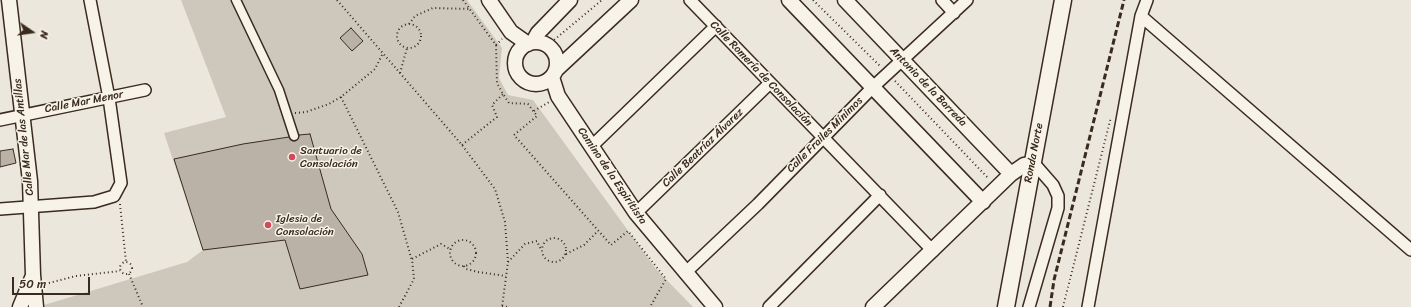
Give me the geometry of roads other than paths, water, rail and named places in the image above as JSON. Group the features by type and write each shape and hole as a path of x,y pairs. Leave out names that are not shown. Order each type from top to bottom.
{"main road":[{"name":"Ronda Norte","path":"1006,307 1063,0"}],"street":[{"name":"Calle Mar de las Antillas","path":"9,0 23,114 31,207 33,282 36,307"},
{"path":"0,209 94,202 114,196 121,183 109,98 90,0"},
{"path":"236,0 279,90 294,136"},
{"path":"489,0 511,32 516,56 516,71 520,77 531,84 551,76 631,0"},
{"path":"516,56 522,48 530,43 570,0"},
{"name":"Calle Romería de Consolación","path":"690,0 933,250"},
{"path":"789,0 983,202"},
{"name":"Antonio de la Barreda","path":"845,0 1011,174"},
{"path":"942,0 954,13"},
{"name":"Calle Frailes Mínimos","path":"685,273 758,204 822,137 873,87 967,0"},
{"path":"1088,307 1141,16 1147,0"},
{"path":"1141,16 1411,250"},
{"path":"592,146 716,26"},
{"path":"511,32 530,43 541,42 548,45 556,54 551,76"},
{"name":"Camino de la Espiritista","path":"551,76 558,96 636,213 715,307"},
{"name":"Calle Beatríaz Álvarez","path":"636,213 770,82"},
{"name":"Calle Mar Menor","path":"0,120 23,114 145,90"},
{"path":"873,307 1011,174 1024,165 1032,163 1053,185 1058,196 1058,208 1029,307"},
{"path":"769,307 880,195"},
{"name":"Calle Mar de las Antillas","path":"20,307 33,282"}],"railway":[{"path":"1050,307 1054,280 1124,0"}],"place":[{"name":"Santuario de Consolación","path":"292,157"},
{"name":"Iglesia de Consolación","path":"268,225"}]}
